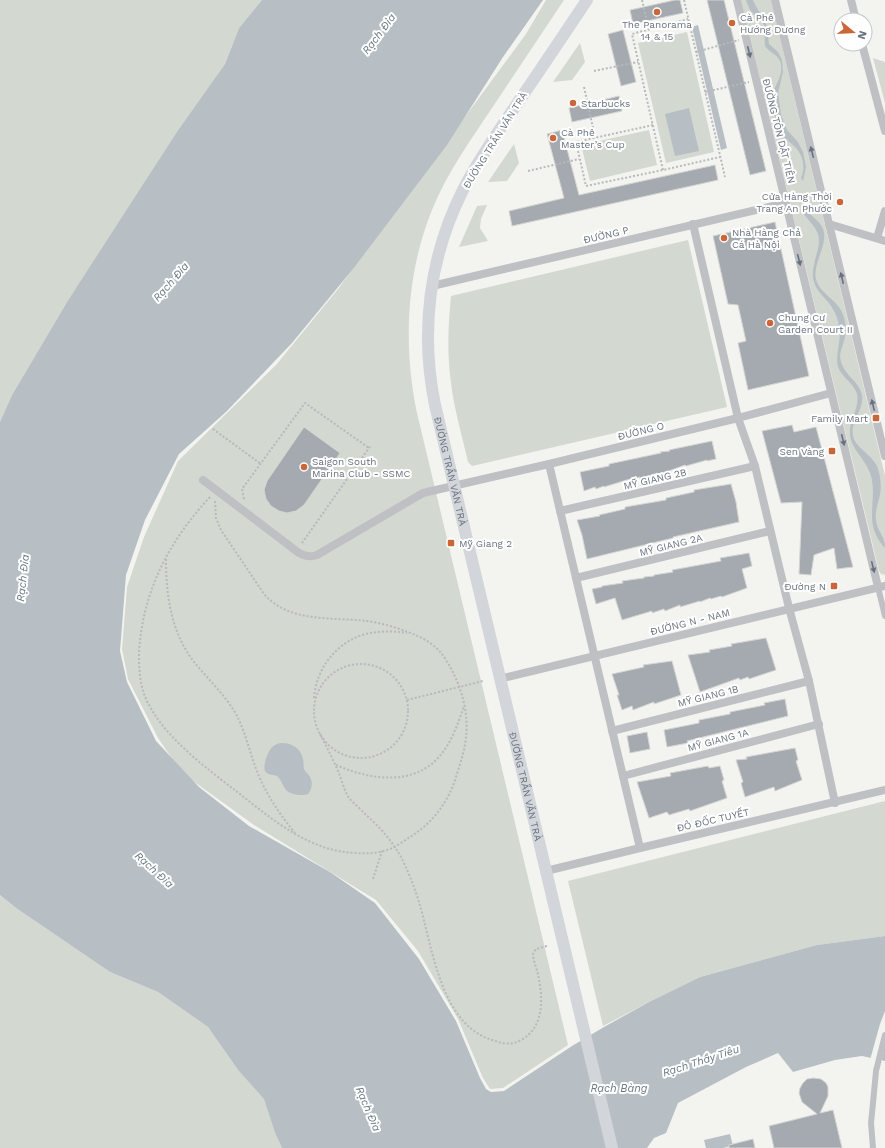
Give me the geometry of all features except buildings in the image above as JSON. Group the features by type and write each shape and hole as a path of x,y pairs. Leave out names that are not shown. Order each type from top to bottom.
{"main road":[{"name":"ĐƯỜNG TRẦN VĂN TRÀ","path":"586,0 471,176 463,191 449,222 438,258 429,308 428,337 430,378 435,405 612,1148"}],"street":[{"name":"ĐƯỜNG TÔN DẬT TIÊN","path":"737,0 832,393 882,586 885,616"},
{"path":"775,0 885,456"},
{"path":"851,0 854,12"},
{"path":"864,52 885,131"},
{"name":"ĐƯỜNG P","path":"432,286 786,203"},
{"path":"829,224 881,239 885,211"},
{"path":"693,224 738,418 755,466 789,608 809,681 835,803"},
{"name":"ĐƯỜNG O","path":"203,480 300,553 309,557 317,555 423,493 738,418 832,393"},
{"path":"548,464 640,848"},
{"name":"MỸ GIANG 2B","path":"560,510 755,466"},
{"name":"MỸ GIANG 2A","path":"576,578 770,531"},
{"name":"ĐƯỜNG N - NAM","path":"500,679 882,586"},
{"name":"MỸ GIANG 1B","path":"612,731 809,681"},
{"name":"MỸ GIANG 1A","path":"623,776 819,724"},
{"name":"ĐÔ ĐỐC TUYẾT","path":"546,871 885,790"},
{"path":"873,1148 871,1123 876,1071 885,1035"}],"path":[{"path":"642,0 649,30"},
{"path":"684,0 725,177"},
{"path":"663,170 632,34 688,19"},
{"path":"696,52 746,38"},
{"path":"594,71 638,62"},
{"path":"706,92 756,80"},
{"path":"584,88 595,137"},
{"path":"653,125 576,142 586,186 663,170 720,156"},
{"path":"528,171 580,159"},
{"path":"244,500 242,489 305,403 369,448"},
{"path":"213,429 261,464"},
{"path":"302,543 371,445"},
{"path":"211,496 180,533 166,558 148,599 140,644 140,671 145,698 157,718 172,736 196,760 264,813 297,835 319,846 341,852 366,854 382,851 395,846 416,834 427,825 440,810 455,781 465,745 467,724 459,687 451,669 439,651 429,642 410,633 369,621 301,615 289,611 272,602 264,594 221,530 216,518 215,500"},
{"path":"166,558 167,596 171,615 181,643 235,713 262,784 297,835"},
{"path":"410,633 370,633 353,639 337,649 326,662 315,689 314,718 320,734 349,798 395,846 415,890 438,974 453,1006 470,1028 478,1034 507,1044 520,1041 530,1032 536,1025 542,1001 533,954 536,949 547,946"},
{"path":"314,705 317,693 323,682 328,677 343,667 361,663 374,665 390,674 399,683 407,700 408,717 402,734 391,747 376,755 364,758 347,756 332,748 320,734"},
{"path":"407,700 483,681"},
{"path":"335,765 361,774 383,778 398,777 420,771 434,762 446,747 457,725 464,705"},
{"path":"373,879 382,851"}],"shaded area":[{"path":"0,0 262,0 239,28 225,64 67,302 12,395 0,422"},
{"path":"546,0 564,0 467,145 438,196 423,234 412,285 410,310 410,362 417,413 568,1045 503,1088 490,1089 483,1078 458,1019 418,951 376,900 254,825 182,773 158,738 128,679 122,649 127,587 144,537 178,461 276,365 338,289 526,34"},
{"path":"741,0 771,0 885,476 885,575 881,574 879,571"},
{"path":"687,32 714,152 666,163 638,43"},
{"path":"580,43 585,62 572,80 553,82"},
{"path":"873,58 885,62 885,103"},
{"path":"649,130 657,165 590,181 581,145"},
{"path":"514,144 519,163 507,181 488,182"},
{"path":"487,205 481,219 480,228 488,241 459,247 477,206"},
{"path":"688,240 727,407 472,466 468,462 452,393 448,340 451,296"},
{"path":"885,801 885,936 817,945 700,977 603,1026 568,881"},
{"path":"0,895 16,908 110,972 158,992 208,1027 238,1070 264,1098 275,1133 282,1148 0,1148"}],"water":[{"path":"262,0 543,0 503,57 447,145 353,269 292,343 226,412 179,454 145,520 126,575 120,651 127,682 156,741 199,787 249,826 330,872 375,903 419,959 456,1021 480,1078 486,1089 491,1092 504,1091 572,1046 604,1027 649,1002 700,977 817,945 885,936 885,1061 862,1056 835,1060 793,1072 778,1053 746,1067 678,1103 666,1133 654,1138 647,1148 282,1148 275,1133 264,1099 238,1070 208,1027 158,992 110,972 16,908 0,895 0,422 12,395 67,302 177,132 225,64 239,28"},
{"path":"746,0 753,0 766,23 769,44 778,52 782,60 783,72 778,93 781,115 787,130 798,142 803,152 806,167 803,181 801,178 803,174 802,158 798,150 780,132 772,110 772,96 781,70 780,61 765,46 764,25 750,10"},
{"path":"698,25 727,148 721,150 692,27"},
{"path":"689,108 699,151 675,156 665,114"},
{"path":"804,209 822,226 823,229 824,241 816,267 816,279 824,293 839,307 844,318 846,330 840,359 843,367 858,386 862,395 861,406 853,426 853,436 857,444 877,466 881,482 881,491 876,510 876,517 878,528 884,540 885,548 878,539 872,521 873,486 871,476 851,439 850,428 857,404 857,394 838,367 837,358 840,331 836,315 819,292 813,278 819,238 816,229 802,212"},
{"path":"280,743 295,746 302,755 304,769 312,781 312,787 308,794 297,795 287,791 278,777 268,774 265,771 265,762 269,752 273,746"},
{"path":"730,1134 733,1146 723,1148 706,1148 704,1140"}],"pier":[{"path":"885,1011 885,1045 881,1063 870,1060"}],"place":[{"name":"The Panorama 14 & 15","path":"657,12"},
{"name":"Cà Phê Hướng Dương","path":"732,23"},
{"name":"Starbucks","path":"573,103"},
{"name":"Cà Phê Master’s Cup","path":"553,138"},
{"name":"Cửa Hàng Thời Trang An Phước","path":"840,202"},
{"name":"Nhà Hàng Chả Cá Hà Nội","path":"724,238"},
{"name":"Chung Cư Garden Court II","path":"770,323"},
{"name":"Family Mart","path":"876,418"},
{"name":"Sen Vàng","path":"832,451"},
{"name":"Saigon South Marina Club - SSMC","path":"304,467"},
{"name":"Mỹ Giang 2","path":"451,543"},
{"name":"Đường N","path":"834,586"}],"water label":[{"name":"Rạch Đỉa","path":"379,34"},
{"name":"Rạch Đỉa","path":"171,282"},
{"name":"Rạch Đỉa","path":"23,578"},
{"name":"Rạch Đỉa","path":"154,870"},
{"name":"Rạch Thầy Tiêu","path":"701,1061"},
{"name":"Rạch Bàng","path":"619,1088"},
{"name":"Rạch Đỉa","path":"368,1109"}]}
